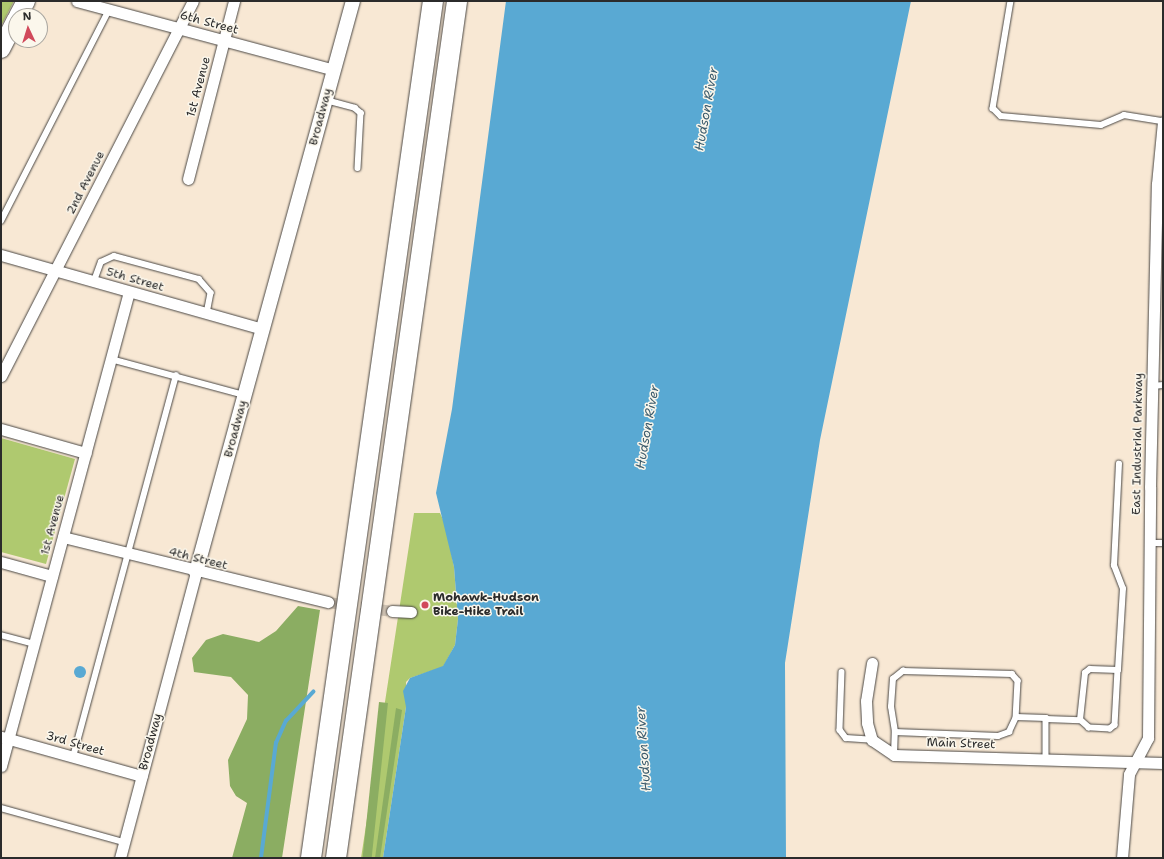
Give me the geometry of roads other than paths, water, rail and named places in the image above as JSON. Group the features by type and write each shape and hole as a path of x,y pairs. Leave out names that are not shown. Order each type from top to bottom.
{"highway":[{"path":"311,858 433,1"},
{"path":"336,858 457,1"}],"main road":[{"path":"1,49 8,35"}],"street":[{"name":"6th Street","path":"77,1 94,3 109,10 334,70"},
{"name":"2nd Avenue","path":"1,376 193,1"},
{"name":"1st Avenue","path":"188,178 234,1"},
{"name":"Broadway","path":"120,858 196,572 353,1"},
{"name":"East Industrial Parkway","path":"1132,762 1148,738 1149,543 1158,386 1158,312 1163,121"},
{"name":"5th Street","path":"1,255 263,329"},
{"name":"1st Avenue","path":"1,766 5,738 34,644 129,292"},
{"path":"1,429 86,454"},
{"name":"4th Street","path":"63,537 196,572 328,602"},
{"path":"1,562 52,576"},
{"path":"392,611 410,612"},
{"path":"872,663 866,701 872,740 894,755"},
{"name":"3rd Street","path":"5,738 142,776"},
{"name":"Main Street","path":"894,755 1163,762"},
{"path":"1122,858 1132,762"}],"lane":[{"path":"1011,1 994,108 1001,116 1101,125 1124,115 1163,121"},
{"path":"1,221 109,10"},
{"path":"326,100 357,108 362,113 358,168"},
{"path":"94,282 98,266 106,257 133,261 206,282 212,295 207,313"},
{"path":"111,359 245,395"},
{"path":"73,757 176,376"},
{"path":"1016,718 1080,720 1089,728 1110,729 1115,726 1123,589 1114,566 1120,464"},
{"path":"1149,543 1163,543"},
{"path":"1,635 34,644"},
{"path":"1080,720 1084,673 1090,669 1118,670"},
{"path":"894,755 896,732 891,707 893,679 903,671 1012,674 1018,681 1016,718 1009,732 998,736 896,732"},
{"path":"842,672 840,730 846,738 872,740"},
{"path":"1046,719 1046,760"},
{"path":"1,808 124,842"}],"water":[{"name":"Hudson River","path":"506,1 911,1 820,440 785,663 786,858 383,858 406,707 403,691 410,678 443,666 455,645 458,619 454,567 436,493 452,409"},
{"path":"78,666 82,666 86,672 82,678 78,678 74,674 74,670"}],"waterway":[{"path":"261,858 276,743 286,721 313,692"}],"tunnel":[{"path":"328,602 392,611"}],"place":[{"name":"Mohawk-Hudson Bike-Hike Trail","path":"425,605"}]}
